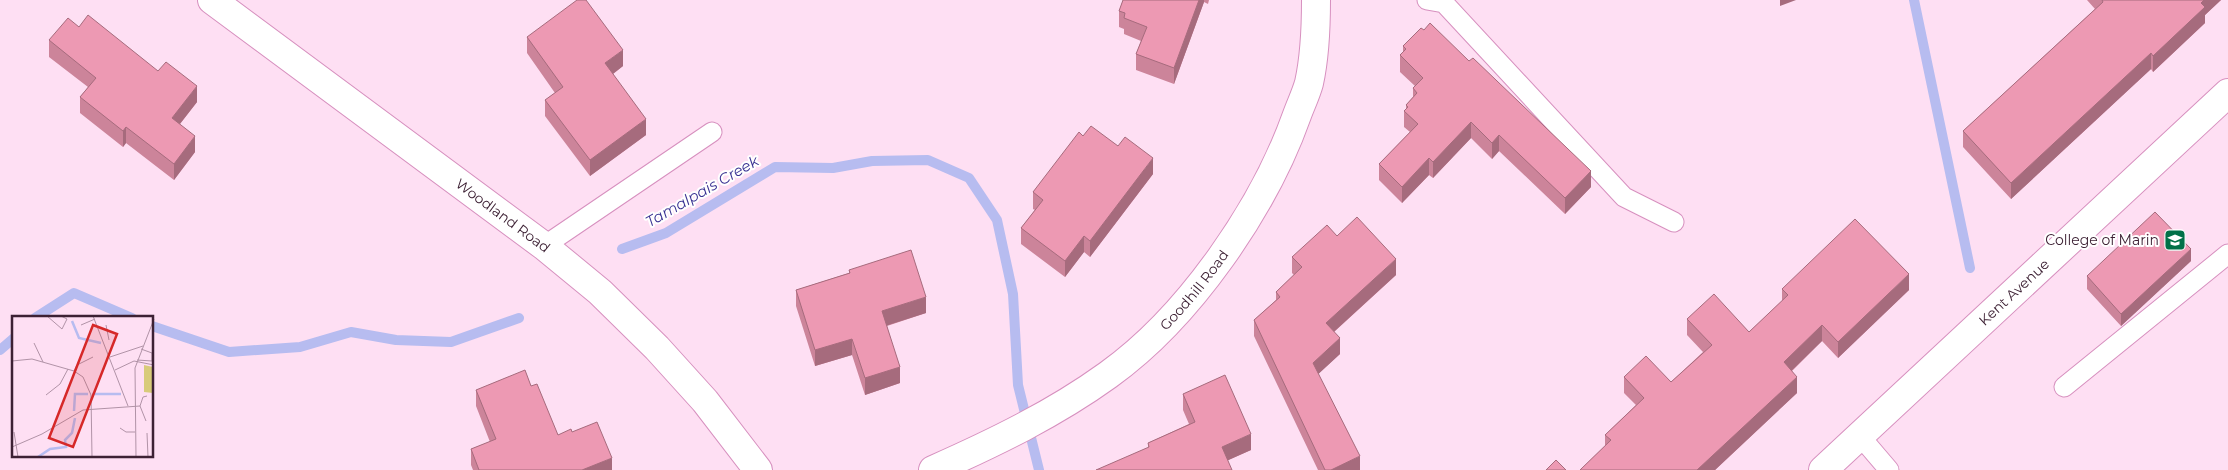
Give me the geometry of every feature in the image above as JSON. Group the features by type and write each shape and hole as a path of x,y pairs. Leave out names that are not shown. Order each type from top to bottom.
{"street":[{"name":"Woodland Road","path":"212,0 544,246 600,292 657,348 705,401 758,470"},
{"name":"Goodhill Road","path":"933,470 1043,418 1109,374 1148,343 1182,306 1216,264 1271,178 1292,131 1309,83 1316,33 1316,0"},
{"name":"Kent Avenue","path":"1823,470 2228,93"}],"lane":[{"path":"1427,0 1444,3 1624,197 1674,222"},
{"path":"544,246 712,132"},
{"path":"2064,387 2224,255 2228,254"},
{"path":"1860,436 1889,470"}],"building":[{"path":"577,0 586,0 623,50 605,63 646,119 590,160 545,100 563,87 527,37"},
{"path":"1123,0 1199,0 1174,68 1136,54 1147,27 1124,18 1125,13 1119,11"},
{"path":"2102,0 2204,0 2201,3 2205,7 2153,56 2151,53 2011,183 1963,131 2103,2"},
{"path":"88,15 158,71 166,62 197,86 172,118 195,136 174,164 126,127 123,131 80,97 96,78 49,40 68,18 79,27"},
{"path":"1430,23 1469,61 1473,58 1591,171 1565,198 1499,135 1492,143 1471,122 1433,162 1429,158 1402,187 1379,164 1418,124 1404,111 1408,107 1406,105 1417,93 1413,88 1423,78 1400,55 1406,49 1403,46 1421,28 1424,30"},
{"path":"1091,126 1118,146 1125,137 1153,158 1090,241 1084,236 1065,261 1021,228 1043,200 1033,192 1079,132 1083,136"},
{"path":"2155,212 2191,249 2121,314 2087,276"},
{"path":"1357,217 1396,259 1326,323 1340,338 1313,363 1360,456 1331,470 1325,470 1254,320 1280,297 1276,292 1302,267 1292,257 1327,225 1337,236"},
{"path":"1855,219 1909,274 1838,342 1822,325 1784,362 1797,377 1697,470 1580,470 1611,440 1605,435 1644,398 1624,377 1646,356 1671,382 1712,345 1687,319 1714,294 1749,332 1788,295 1782,289"},
{"path":"911,250 926,297 882,311 900,367 865,378 852,339 815,350 796,290 850,273 849,270"},
{"path":"525,370 531,386 537,384 558,435 571,429 572,432 597,422 612,458 582,470 479,470 471,449 496,439 476,390"},
{"path":"1225,375 1251,434 1222,447 1232,470 1096,470 1149,447 1148,443 1195,422 1183,394"},
{"path":"1556,460 1566,470 1546,470"}],"waterway":[{"path":"1914,0 1970,268"},
{"name":"Tamalpais Creek","path":"622,249 666,233 775,167 833,168 872,161 928,160 969,178 997,220 1013,294 1018,385 1039,470"},
{"name":"Tamalpais Creek","path":"38,316 74,293 127,316"},
{"name":"Tamalpais Creek","path":"154,327 229,352 300,347 351,332 396,340 451,342 519,318"},
{"name":"Tamalpais Creek","path":"0,350 12,340"}],"place":[{"name":"College of Marin","path":"2175,240"}]}
